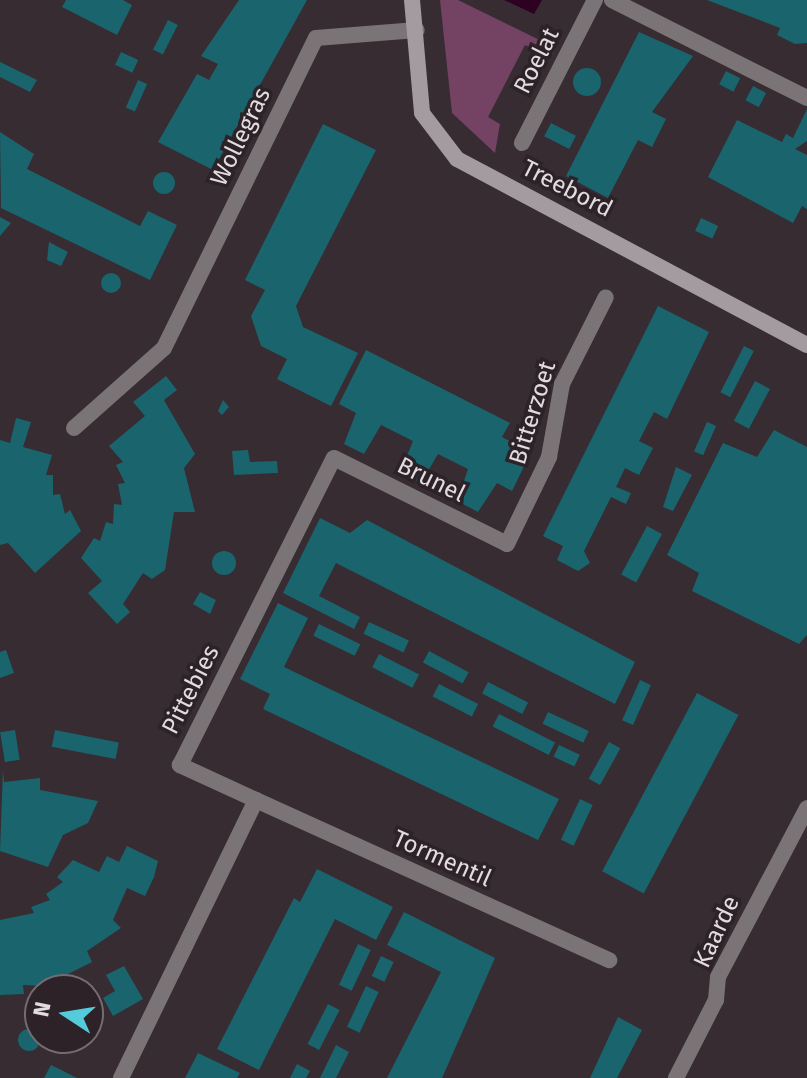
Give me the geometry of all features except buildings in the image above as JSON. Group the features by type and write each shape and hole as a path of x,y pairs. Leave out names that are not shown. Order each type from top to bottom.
{"street":[{"name":"Treebord","path":"412,0 422,113 457,159 807,345"},
{"name":"Roelat","path":"522,143 595,0"},
{"path":"612,0 807,98"},
{"name":"Wollegras","path":"74,428 164,348 316,38 417,30"},
{"name":"Bitterzoet","path":"507,544 549,457 562,384 606,297"},
{"name":"Brunel","path":"334,458 507,544"},
{"name":"Pittebies","path":"256,800 180,765 334,458"},
{"path":"121,1078 256,800"},
{"name":"Tormentil","path":"256,800 609,960"},
{"name":"Kaarde","path":"676,1078 716,1000 718,977 807,808"}],"shaded area":[{"path":"440,0 458,0 556,48 551,57 525,45 488,117 500,124 495,153 452,113"},
{"path":"504,0 542,0 534,14"}]}
